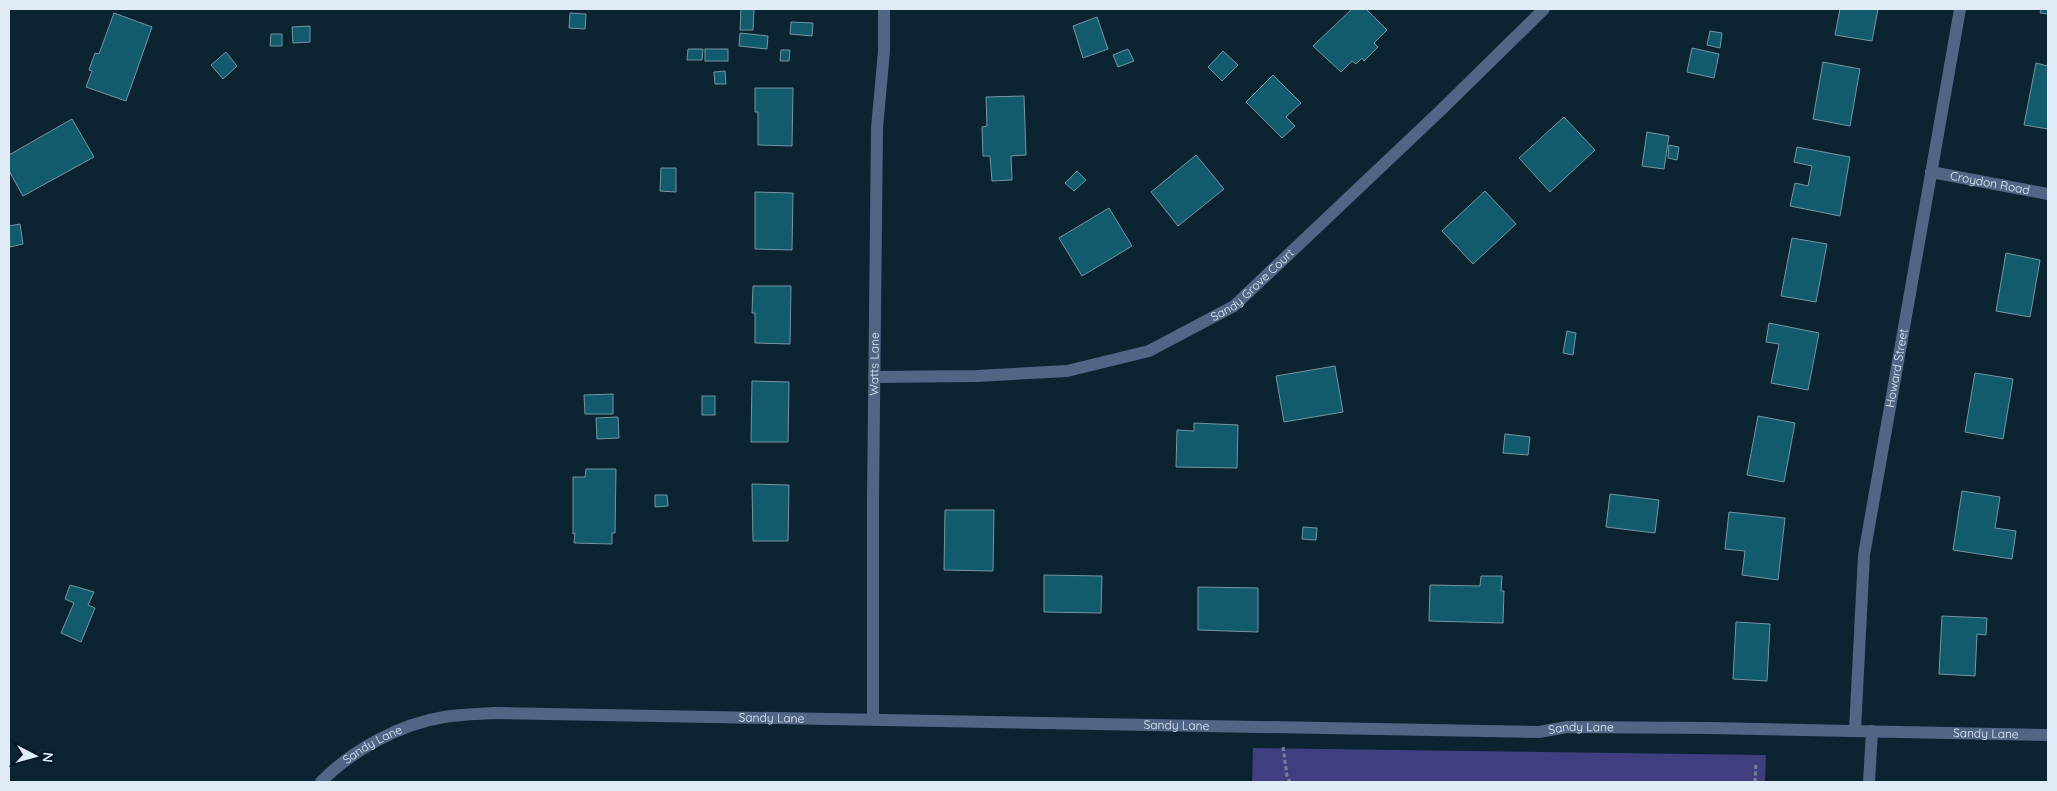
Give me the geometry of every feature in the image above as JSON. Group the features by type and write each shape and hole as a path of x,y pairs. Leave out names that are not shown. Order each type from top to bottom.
{"street":[{"name":"Watts Lane","path":"873,719 877,128 884,51 884,9"},
{"name":"Sandy Grove Court","path":"874,378 977,376 1067,371 1149,351 1234,306 1440,111 1544,9"},
{"name":"Howard Street","path":"1855,730 1864,555 1960,9"},
{"name":"Croydon Road","path":"1931,172 2048,194"},
{"name":"Sandy Lane","path":"321,782 366,746 391,733 444,717 494,713 1539,732 1567,727 1855,730 2048,735"},
{"path":"1868,782 1872,731"}],"path":[{"path":"1280,727 1287,776 1290,782"},
{"path":"1755,782 1756,764"}],"shaded area":[{"path":"1253,748 1766,755 1765,782 1252,782"}],"building":[{"path":"741,9 754,9 753,30 740,30"},
{"path":"1352,9 1366,9 1387,30 1374,43 1378,47 1364,61 1362,58 1356,64 1352,61 1341,72 1313,46"},
{"path":"1840,9 1878,9 1872,41 1835,35"},
{"path":"2041,9 2048,9 2048,14 2040,13"},
{"path":"114,13 152,27 126,101 86,87 92,71 89,70 95,53 99,54"},
{"path":"570,13 586,14 585,29 569,28"},
{"path":"1097,17 1108,49 1083,58 1073,26"},
{"path":"791,22 813,23 812,36 790,34"},
{"path":"310,26 310,42 293,43 292,27"},
{"path":"1710,31 1722,33 1720,48 1707,45"},
{"path":"740,33 768,36 767,49 739,46"},
{"path":"271,34 282,34 282,46 270,46"},
{"path":"1692,48 1719,54 1714,78 1687,72"},
{"path":"688,49 703,49 702,60 687,60"},
{"path":"705,49 728,49 728,61 705,61"},
{"path":"1128,49 1134,61 1118,67 1113,55"},
{"path":"781,50 790,50 789,61 780,61"},
{"path":"1223,51 1238,65 1222,81 1208,67"},
{"path":"226,52 237,66 223,79 211,65"},
{"path":"1823,62 1860,69 1850,126 1813,119"},
{"path":"2036,63 2048,66 2048,129 2024,125"},
{"path":"725,71 726,84 715,84 714,72"},
{"path":"1273,75 1301,103 1286,117 1295,126 1282,138 1246,102"},
{"path":"755,88 793,88 792,146 758,145 758,112 755,112"},
{"path":"1024,96 1026,155 1011,156 1012,180 992,181 990,156 983,156 982,127 987,126 986,97"},
{"path":"1564,117 1595,150 1550,192 1519,158"},
{"path":"72,119 94,157 23,196 9,171 9,155"},
{"path":"1647,132 1669,136 1664,169 1642,166"},
{"path":"1669,145 1679,147 1677,160 1668,158"},
{"path":"1797,147 1850,157 1840,216 1790,206 1795,183 1808,186 1812,166 1794,162"},
{"path":"1196,155 1224,189 1178,226 1151,192"},
{"path":"661,168 676,168 676,192 660,191"},
{"path":"1077,171 1086,180 1074,191 1065,183"},
{"path":"1485,191 1516,224 1473,264 1442,231"},
{"path":"755,192 793,193 792,250 755,249"},
{"path":"1109,208 1132,246 1082,276 1059,238"},
{"path":"20,224 23,244 10,247 9,226"},
{"path":"1792,238 1827,244 1816,302 1781,296"},
{"path":"2006,253 2040,260 2030,317 1996,311"},
{"path":"753,286 791,286 790,344 755,343 755,313 752,313"},
{"path":"1769,323 1819,333 1808,390 1771,383 1779,344 1766,342"},
{"path":"1567,331 1576,333 1573,355 1563,353"},
{"path":"1335,366 1343,412 1284,422 1276,376"},
{"path":"1975,373 2013,379 2003,439 1965,432"},
{"path":"752,381 789,382 788,442 751,442"},
{"path":"613,394 613,414 585,414 584,395"},
{"path":"702,396 715,396 715,415 702,415"},
{"path":"1758,416 1795,423 1784,482 1747,475"},
{"path":"618,417 619,438 597,439 596,418"},
{"path":"1194,423 1238,425 1237,468 1176,467 1177,430 1194,431"},
{"path":"1505,434 1530,437 1528,455 1503,453"},
{"path":"586,469 616,469 615,533 612,533 612,544 574,543 573,477 585,477"},
{"path":"752,484 789,485 788,541 753,541"},
{"path":"1962,491 2000,497 1995,528 2016,531 2012,559 1953,550"},
{"path":"1610,494 1659,500 1655,533 1606,527"},
{"path":"655,495 667,495 668,506 655,507"},
{"path":"945,510 994,510 993,571 944,570"},
{"path":"1729,512 1785,518 1778,580 1742,575 1745,551 1725,549"},
{"path":"1303,527 1317,528 1316,540 1302,539"},
{"path":"1044,575 1102,576 1101,613 1044,612"},
{"path":"1481,576 1502,576 1501,591 1504,591 1503,623 1429,621 1430,585 1480,586"},
{"path":"70,585 94,592 88,605 95,608 81,642 61,633 74,603 65,599"},
{"path":"1198,587 1258,588 1258,632 1198,630"},
{"path":"1942,616 1987,618 1986,635 1977,634 1975,676 1939,674"},
{"path":"1736,622 1770,624 1767,681 1733,679"}]}
